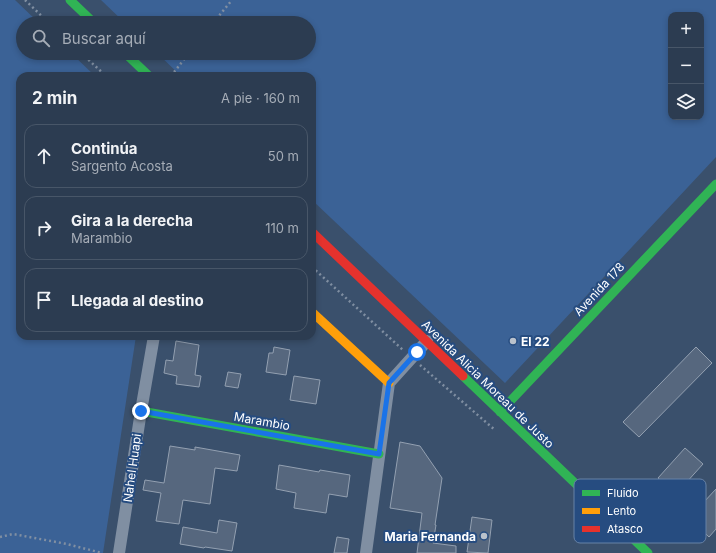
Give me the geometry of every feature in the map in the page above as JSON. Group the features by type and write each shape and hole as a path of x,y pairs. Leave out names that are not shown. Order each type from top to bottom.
{"main road":[{"path":"70,0 87,16"},
{"path":"132,60 145,72"},
{"name":"Avenida 178","path":"500,412 716,184"},
{"name":"Avenida Alicia Moreau de Justo","path":"316,236 574,482"},
{"path":"316,316 389,383"},
{"name":"Marambio","path":"141,411 379,454"},
{"name":"Avenida Alicia Moreau de Justo","path":"638,543 648,553"}],"street":[{"name":"Nahel Huapi","path":"120,553 153,340"},
{"path":"366,553 389,383 427,341"}],"path":[{"path":"25,0 42,16"},
{"path":"219,16 232,0"},
{"path":"89,60 102,72"},
{"path":"174,72 184,60"},
{"path":"316,271 500,435"},
{"path":"0,537 13,534 67,544 102,553"}],"shaded area":[{"path":"0,0 15,0 32,16 16,16 16,60 78,60 91,72 16,72 16,340 135,340 103,553 0,553"},
{"path":"101,0 716,0 716,157 505,383 316,204 316,72 177,72 164,60 316,60 316,16 118,16"}],"building":[{"path":"176,341 199,345 195,375 201,376 199,387 176,384 177,376 164,373 166,360 173,361"},
{"path":"274,347 290,350 286,375 266,372 269,353 273,353"},
{"path":"696,347 712,363 639,437 623,422"},
{"path":"228,372 241,374 238,388 225,386"},
{"path":"294,376 320,380 316,404 290,400"},
{"path":"400,442 420,446 442,478 433,543 456,546 456,553 417,553 422,513 390,508"},
{"path":"170,446 195,450 195,447 240,455 237,471 215,468 210,504 183,500 179,524 156,521 161,493 143,490 145,480 164,483"},
{"path":"685,448 703,464 690,479 658,478"},
{"path":"279,465 319,472 320,470 350,475 347,497 329,494 326,513 294,508 296,493 276,489"},
{"path":"716,489 716,529 709,537 706,534 706,500"},
{"path":"472,517 492,520 488,553 467,552"},
{"path":"219,520 237,523 232,551 180,544 183,527 217,533"},
{"path":"337,537 349,539 347,553 334,553"}],"traffic: fast":[{"path":"70,0 87,16"},
{"path":"132,60 145,72"},
{"path":"500,412 716,184"},
{"path":"463,376 574,482"},
{"path":"141,411 379,454"},
{"path":"638,543 648,553"}],"traffic: slow":[{"path":"316,316 389,383"}],"traffic: jam":[{"path":"316,236 463,376"}],"place":[{"name":"El 22","path":"513,341"},
{"name":"Maria Fernanda","path":"484,536"}],"route":[{"path":"141,411 379,454 389,383 417,352"}]}
